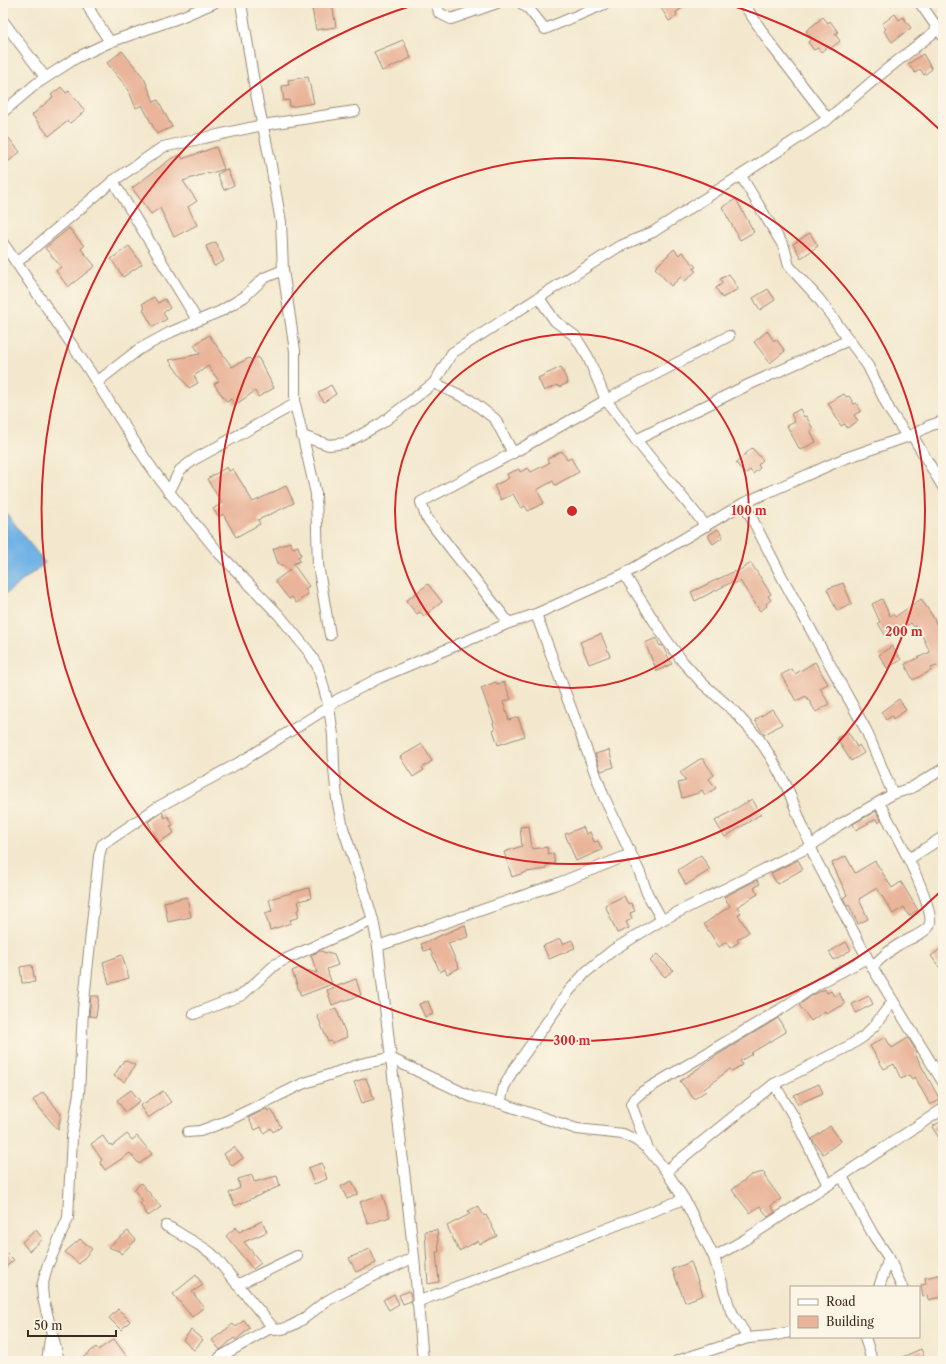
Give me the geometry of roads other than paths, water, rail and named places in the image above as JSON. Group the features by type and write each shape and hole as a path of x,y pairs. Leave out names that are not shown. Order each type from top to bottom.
{"street":[{"path":"87,3 92,14 110,42"},
{"path":"3,112 18,98 45,78 76,58 110,42 181,17 214,3"},
{"path":"437,3 440,13 451,19 497,3"},
{"path":"521,3 529,9 545,29 607,3"},
{"path":"743,3 772,46 828,119"},
{"path":"302,436 329,446 346,443 382,423 434,383 452,353 618,247 653,232 828,119 882,74 941,32 920,3"},
{"path":"243,4 255,89 281,222 283,270 295,351 295,404 316,494 318,565 330,635"},
{"path":"3,21 45,78"},
{"path":"16,263 113,181 163,147 262,125 355,111"},
{"path":"741,176 784,246 789,266 819,299 868,366 890,411 909,435 943,487"},
{"path":"113,181 197,320"},
{"path":"3,243 97,382 146,460 169,492 218,552 279,615 309,652 318,667 329,707 333,735 337,799 342,828 364,887 378,946 414,1257 423,1361"},
{"path":"97,382 138,350 171,332 221,311 244,297 264,278 283,270"},
{"path":"539,298 555,322 575,336 588,357 606,400 636,440 706,526"},
{"path":"509,623 426,517 421,502 513,453 606,400 729,336"},
{"path":"636,440 748,385 849,340"},
{"path":"434,383 470,400 495,419 513,453"},
{"path":"169,492 180,470 201,456 295,404"},
{"path":"59,1361 51,1333 42,1287 47,1267 68,1218 72,1137 79,1094 84,1002 99,856 102,846 158,807 244,760 338,700 379,678 509,623 536,614 624,574 744,503 843,459 943,421"},
{"path":"744,503 783,579 866,730 893,794"},
{"path":"624,574 665,638 683,662 702,683 734,711 759,739 787,787 816,860 869,962 943,1082"},
{"path":"536,614 604,797 622,838 631,854 647,893 662,920"},
{"path":"500,1103 504,1087 513,1070 569,991 586,972 613,950 662,920 811,846 839,825 893,794 911,788 943,769"},
{"path":"648,1149 631,1104 642,1092 780,1009 818,984 869,962 920,933 929,926 930,918 926,901 909,859 879,803"},
{"path":"909,859 943,837"},
{"path":"378,946 554,885 631,854"},
{"path":"194,1014 242,995 276,964 373,920"},
{"path":"666,1171 774,1084 864,1037 893,1001"},
{"path":"188,1132 200,1131 227,1121 302,1084 360,1064 390,1058 472,1097 500,1103 577,1129 623,1134 636,1140 648,1149 666,1171 684,1199 714,1257 729,1306 748,1338"},
{"path":"774,1084 794,1117 828,1185"},
{"path":"714,1257 746,1239 943,1109"},
{"path":"842,1176 860,1212 889,1258 902,1286"},
{"path":"417,1302 684,1199"},
{"path":"166,1226 176,1230 209,1251 274,1330 281,1330 306,1318 325,1303 357,1284 414,1257"},
{"path":"237,1286 297,1256"},
{"path":"879,1286 889,1258"},
{"path":"220,1357 272,1327"},
{"path":"677,1361 748,1338 790,1332"},
{"path":"47,1361 51,1333"},
{"path":"865,1338 872,1361"}],"water":[{"path":"3,509 45,563 3,596"}]}
